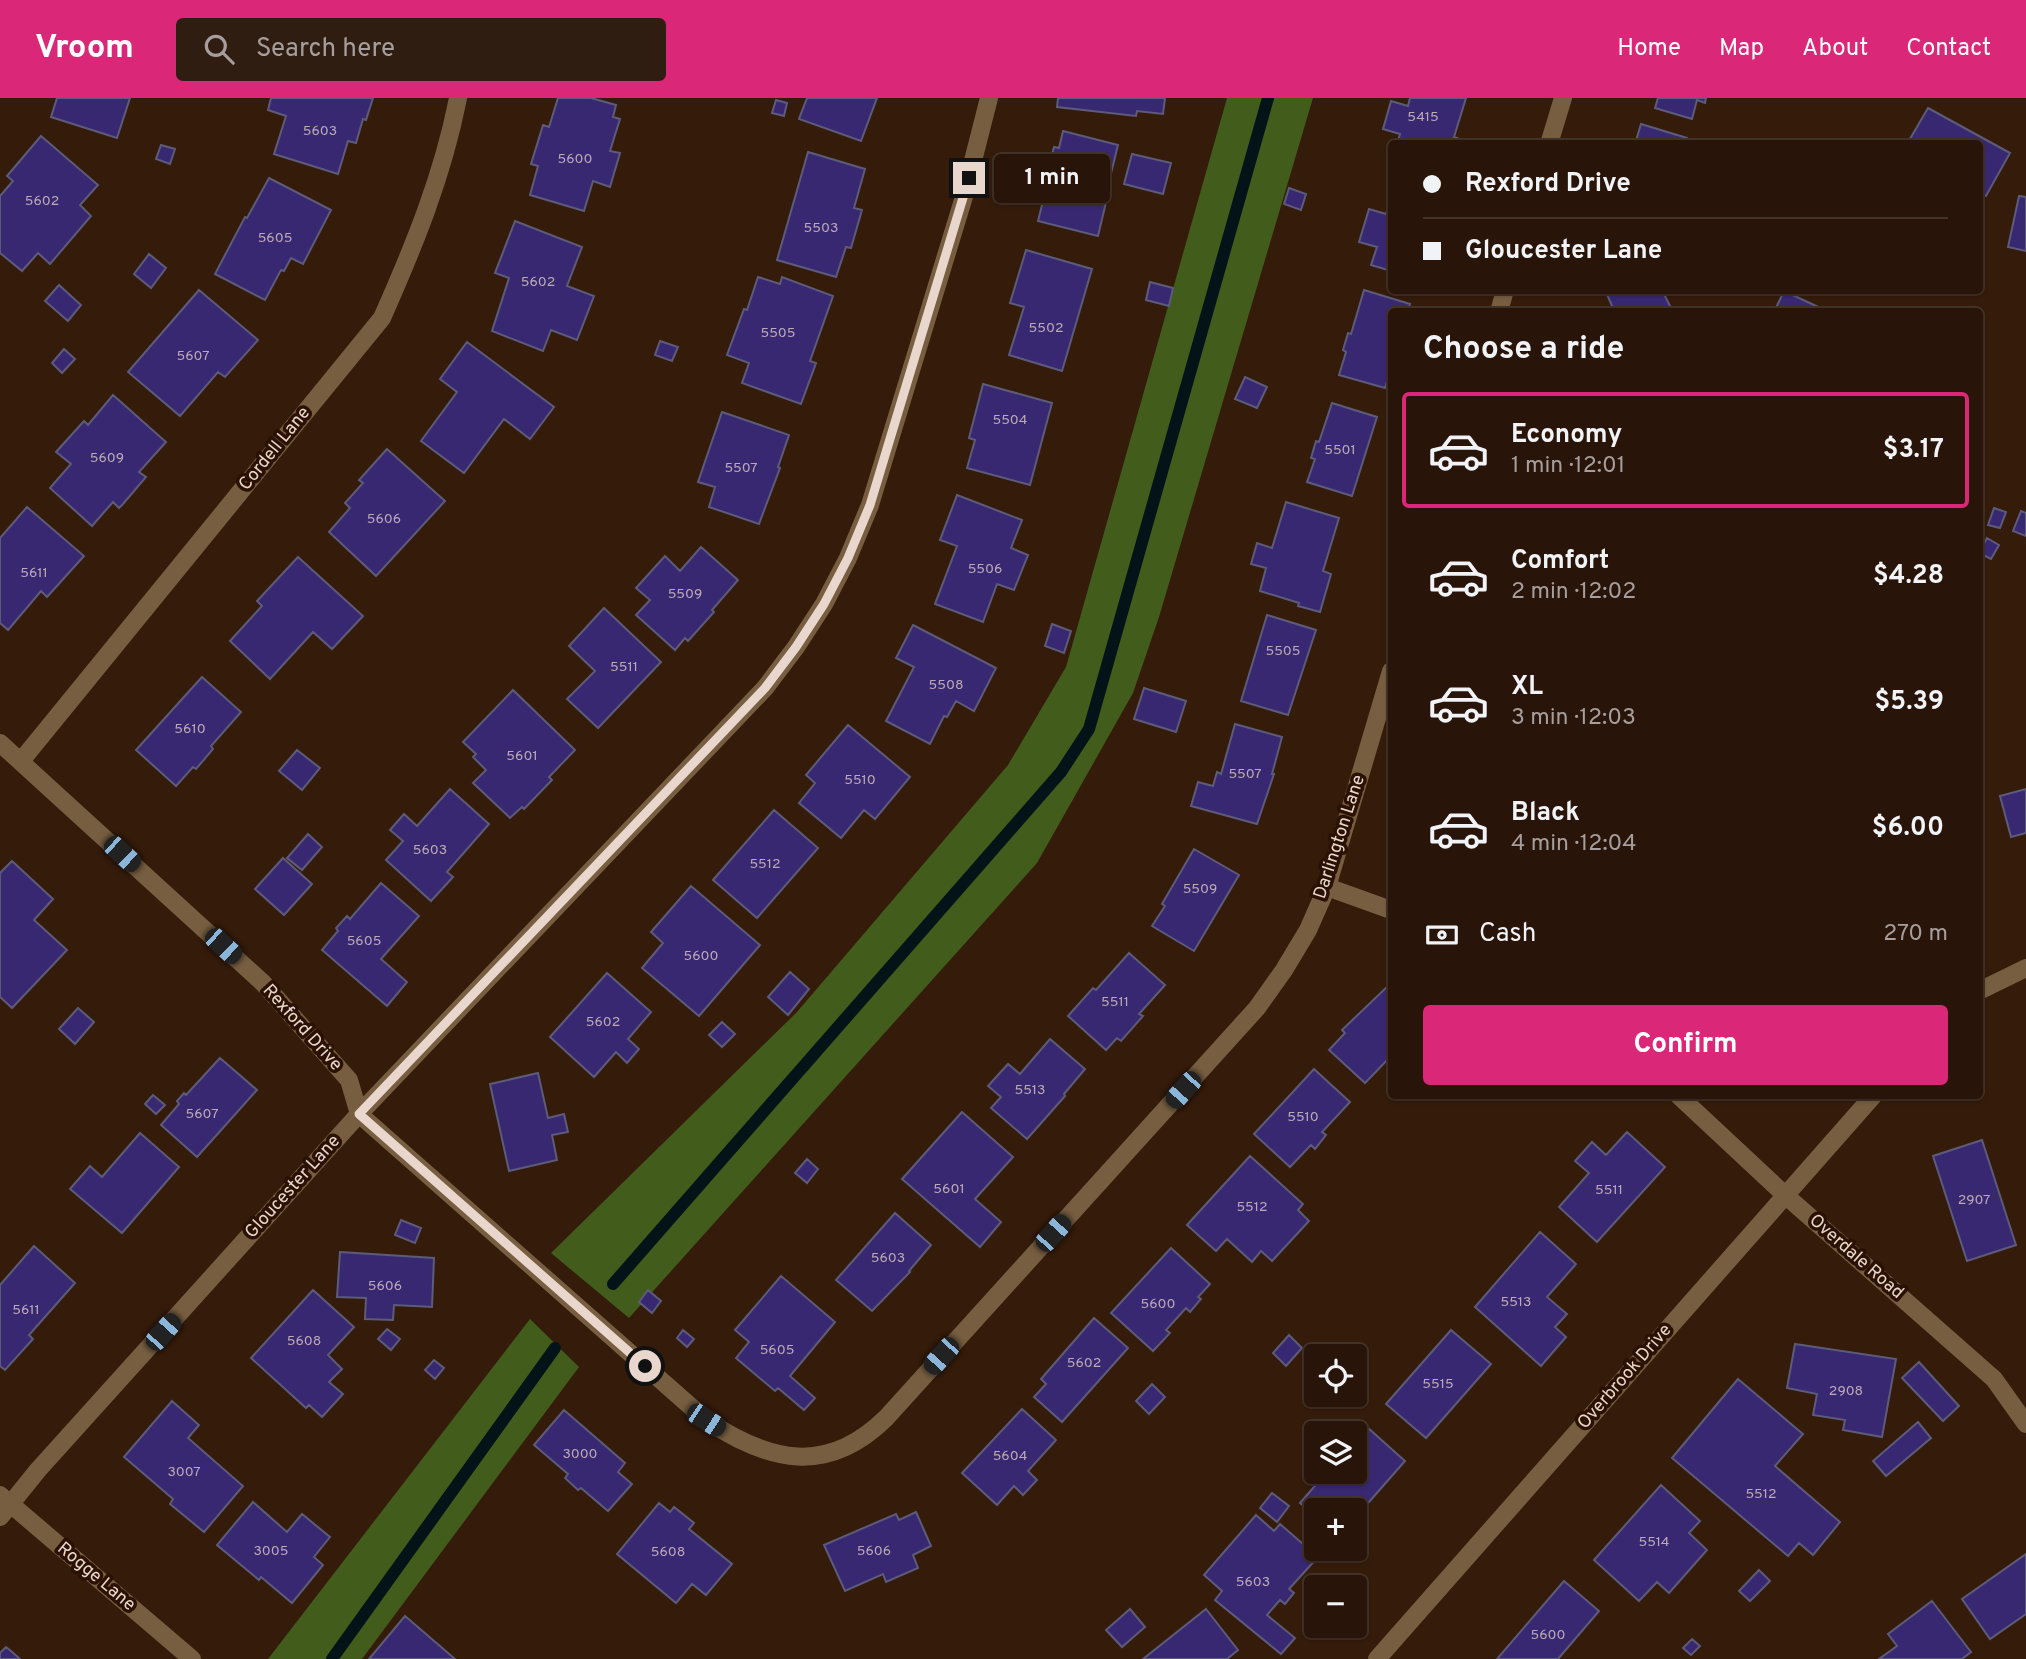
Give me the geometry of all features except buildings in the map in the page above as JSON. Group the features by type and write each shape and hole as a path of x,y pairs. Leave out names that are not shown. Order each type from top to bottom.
{"street":[{"name":"Cordell Lane","path":"21,761 382,318 411,254 434,190 458,98"},
{"name":"Gloucester Lane","path":"4,1505 38,1471 359,1114 765,688 796,647 824,604 848,558 870,505 963,200 989,98"},
{"path":"1550,140 1563,98"},
{"name":"Darlington Lane","path":"359,1114 706,1420 747,1445 797,1457 822,1456 846,1448 868,1435 886,1418 1257,1008 1284,970 1308,930 1327,887 1388,681"},
{"name":"Rexford Drive","path":"0,743 263,983 349,1080 359,1114"},
{"path":"1327,887 1388,909"},
{"path":"1983,989 2026,968"},
{"name":"Overdale Road","path":"1682,1099 1785,1195 1994,1379 2026,1424"},
{"name":"Overbrook Drive","path":"1377,1659 1870,1099"},
{"name":"Rogge Lane","path":"4,1505 192,1659"}],"green space":[{"path":"1227,98 1313,98 1159,617 1133,693 1037,863 629,1318 551,1253 797,1012 1008,765 1066,667"},
{"path":"530,1319 579,1367 362,1659 268,1659"}],"waterway":[{"path":"613,1284 1061,772 1089,729 1268,98"},
{"path":"332,1659 555,1348"}],"route":[{"path":"645,1366 359,1114 765,688 796,647 824,604 848,558 870,505 969,178"}]}
